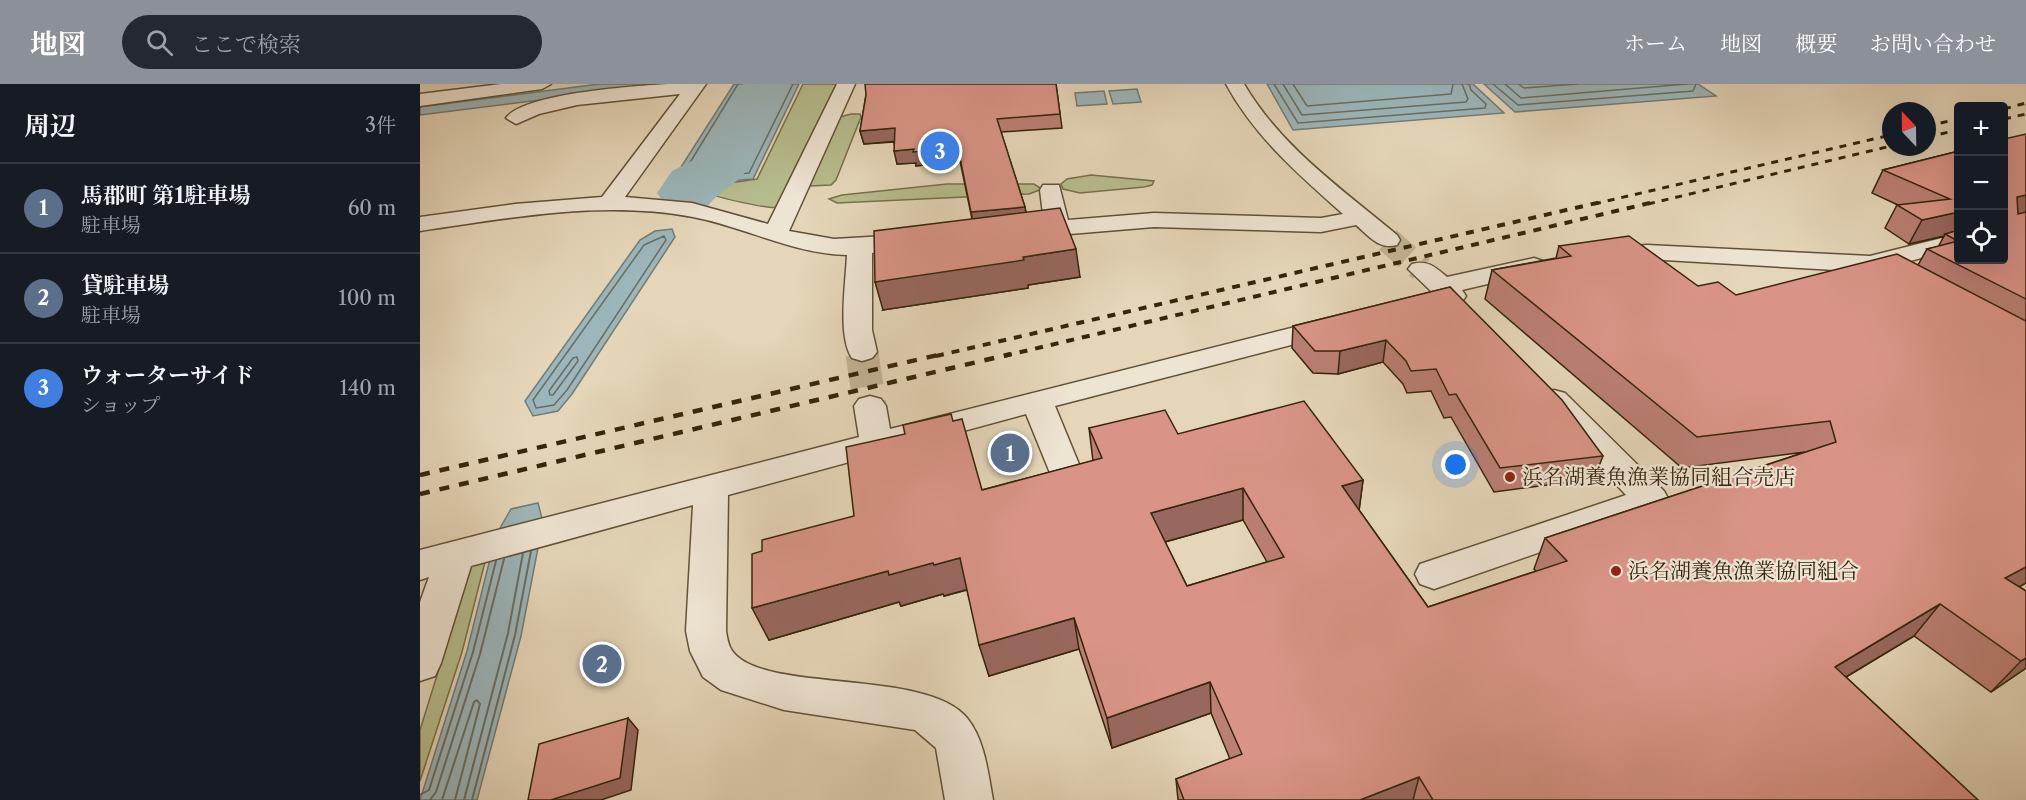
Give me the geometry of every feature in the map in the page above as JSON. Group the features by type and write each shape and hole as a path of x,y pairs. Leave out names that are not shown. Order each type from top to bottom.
{"street":[{"path":"420,100 542,84"},
{"path":"776,233 846,84"},
{"path":"1235,84 1251,112 1276,142 1388,240"},
{"path":"609,204 696,85"},
{"path":"516,118 532,110 563,102 696,85"},
{"path":"1051,189 1057,227"},
{"path":"420,224 609,204 645,204 700,210 807,243 860,246 941,238"},
{"path":"999,233 1154,220 1321,225 1361,217"},
{"path":"1585,256 1647,252 1870,264 1954,242"},
{"path":"860,246 858,330 862,352"},
{"path":"1396,310 1439,284 1555,261"},
{"path":"1870,264 1901,281"},
{"path":"1439,284 1478,322"},
{"path":"420,663 454,556 1037,401 1362,318"},
{"path":"1434,574 1651,500 1535,381"},
{"path":"1037,401 1071,486"},
{"path":"870,406 877,444"},
{"path":"711,488 706,631 710,651 722,668 740,681 765,688 914,710 936,717 952,731 960,751 969,800"}],"green space":[{"path":"803,84 840,84 780,207 765,207 704,191 708,186 757,179"},
{"path":"860,114 861,117 836,180 831,185 809,186 808,182 836,118"},
{"path":"1091,175 1154,181 1152,185 1144,187 1080,193 1063,189 1061,184 1067,179"},
{"path":"947,184 1034,184 1042,189 1029,194 837,203 829,199 842,195"},
{"path":"485,562 462,652 420,781 420,730 471,566"}],"water":[{"path":"599,84 668,84 420,115 420,107"},
{"path":"734,84 799,84 753,179 669,186"},
{"path":"1267,84 1473,84 1504,113 1293,130"},
{"path":"1484,84 1698,84 1716,96 1515,112"},
{"path":"1137,89 1141,102 1113,104 1109,91"},
{"path":"1104,91 1107,104 1077,106 1075,93"},
{"path":"672,229 675,237 572,394 558,411 533,416 525,401 640,240 655,231"},
{"path":"538,503 543,522 521,636 477,800 420,800 467,651 496,535 511,509"}],"building":[{"path":"865,84 1056,84 1060,114 997,119 1025,207 971,212 958,148 913,152 914,149 894,151 895,128 860,131 866,95"},
{"path":"2026,134 2026,195 2017,197 2018,214 2026,212 2026,299 1957,264 2008,264 2008,138"},
{"path":"1954,152 1954,213 1922,220 1897,205 1950,199 1883,170"},
{"path":"1060,208 1076,249 1023,257 1024,260 875,282 874,231"},
{"path":"1954,231 1954,239 1945,234"},
{"path":"1629,236 1698,286 1718,282 1736,295 1897,254 2026,321 2026,567 2005,578 2026,591 2026,658 2021,661 1940,604 1835,667 1978,800 1433,800 1419,777 1360,800 1184,800 1176,779 1242,754 1210,682 1107,718 1074,618 979,645 960,558 889,575 888,571 752,608 752,554 762,551 762,540 854,516 846,447 905,434 903,425 951,414 953,421 962,419 982,490 1102,458 1089,428 1165,410 1178,434 1304,401 1363,480 1342,486 1428,607 1567,561 1545,538 1836,442 1830,421 1697,437 1492,270 1571,256 1559,246","holes":["1243,488 1284,557 1187,586 1151,513"]},
{"path":"1954,242 1954,263 1927,249"},
{"path":"1450,287 1562,400 1603,456 1500,468 1456,394 1449,395 1436,369 1411,371 1406,361 1386,340 1340,351 1315,351 1293,326"},
{"path":"628,718 620,778 551,800 528,800 539,744"}],"waterway":[{"path":"687,193 693,184 717,171 767,84"}],"tunnel":[{"path":"1388,240 1421,269"},
{"path":"862,352 863,356"},
{"path":"862,354 870,406"}],"railway":[{"path":"2008,108 2026,103"},
{"path":"2008,118 2026,114"},
{"path":"1936,124 1954,120"},
{"path":"1936,135 1954,131"},
{"path":"1594,204 1882,137"},
{"path":"1648,204 1882,148"},
{"path":"936,356 1601,202"},
{"path":"1004,356 1654,202"},
{"path":"420,475 942,354"},
{"path":"420,494 1011,354"}],"place":[{"name":"ウォーターサイド","path":"940,151"},
{"name":"馬郡町 第1駐車場","path":"1010,453"},
{"name":"浜名湖養魚漁業協同組合売店","path":"1510,477"},
{"name":"浜名湖養魚漁業協同組合","path":"1616,571"},
{"name":"貸駐車場","path":"602,664"}]}
